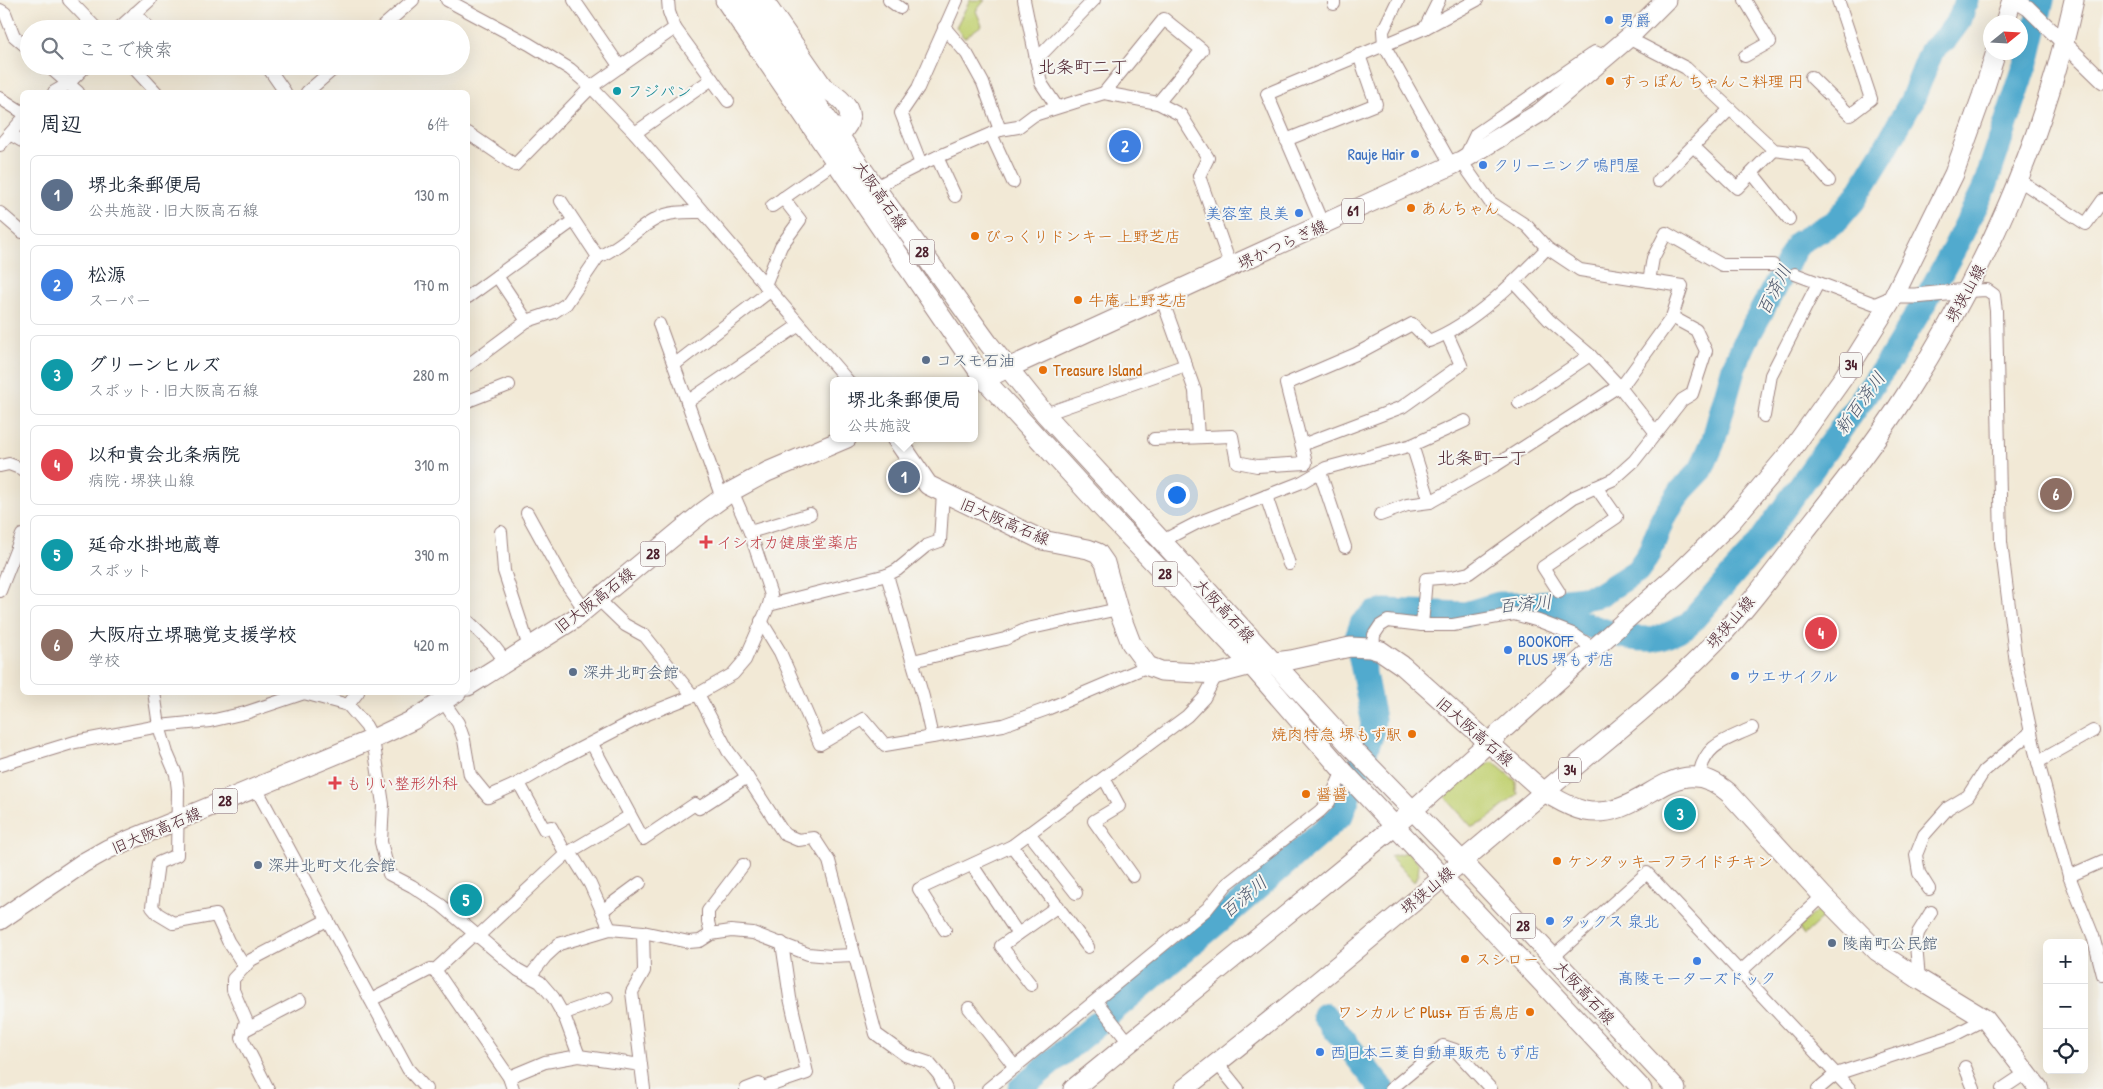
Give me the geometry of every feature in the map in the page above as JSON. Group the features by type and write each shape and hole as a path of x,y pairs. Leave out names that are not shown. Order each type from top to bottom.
{"main road":[{"path":"711,0 755,64 776,76"},
{"name":"大阪高石線","path":"725,0 835,162 976,377"},
{"name":"大阪高石線","path":"744,0 875,187 1007,368 1045,414 1354,750 1462,861 1676,1089"},
{"path":"764,0 824,88 836,94 846,105 850,118 848,127 839,135"},
{"name":"堺狭山線","path":"1184,1089 1462,861 1658,694 1715,642 1769,578 1833,496 1898,405 1967,291 2019,180 2064,44 2074,0"},
{"name":"堺かつらぎ線","path":"979,381 1459,162 1540,112 1628,38 1661,2"},
{"path":"2010,15 2018,3"},
{"name":"34","path":"1073,1089 1395,826 1681,571 1731,522 1791,451 1843,378 1894,296 1954,174 1993,60"},
{"name":"大阪高石線","path":"979,381 1251,665 1343,771 1444,876 1642,1089"},
{"name":"旧大阪高石線","path":"470,685 592,605 727,495 768,472 838,442"},
{"name":"旧大阪高石線","path":"899,442 928,485 1042,540 1088,549 1098,554 1105,563 1118,609 1131,643 1148,666 1162,671 1217,674 1251,665 1274,663 1350,647 1371,648 1381,651 1403,666 1544,792 1571,807 1586,812 1608,811 1638,801 1660,787 1682,777 1699,776"},
{"name":"旧大阪高石線","path":"0,920 83,863 108,849 373,739 412,720 450,697"},
{"path":"1699,776 1718,783 1729,793 1823,896 1877,951 1985,1019 2039,1089"}],"street":[{"path":"69,0 88,20"},
{"path":"128,20 150,0"},
{"path":"390,20 413,0"},
{"path":"447,0 529,44 570,69 591,87 635,133 844,377"},
{"path":"574,0 620,67"},
{"path":"668,0 669,12 674,28 728,100"},
{"path":"889,0 900,8"},
{"path":"921,164 901,113 918,88 956,0"},
{"path":"1024,0 1041,82 1057,106"},
{"path":"1036,60 1094,0"},
{"path":"1380,515 1407,505 1430,502 1496,465 1625,382 1672,317 1682,286 1580,270 1547,248 1527,226 1490,202 1459,162 1384,45 1383,31 1398,0"},
{"path":"1425,28 1438,0"},
{"path":"1323,225 1267,94 1425,28 1477,0"},
{"path":"1745,0 1770,42 1746,56"},
{"path":"1811,77 1850,115 1871,99 1838,0"},
{"path":"2018,3 2050,29 2103,81"},
{"path":"0,10 5,13 14,36 20,41"},
{"path":"135,14 141,20"},
{"path":"1104,92 1164,19 1202,50 1158,103"},
{"path":"944,27 967,54 983,82 996,132 1013,182"},
{"path":"470,135 515,165 591,87 674,28"},
{"path":"1628,38 1686,68 1774,150 1805,154 1829,181"},
{"path":"1286,140 1376,104 1359,55"},
{"path":"58,75 73,88 81,75"},
{"path":"140,75 154,90"},
{"path":"274,75 285,90"},
{"path":"309,90 327,75"},
{"path":"635,133 712,78"},
{"path":"875,187 921,164 996,132 1018,127 1034,115 1104,92 1158,103 1181,115 1208,158 1199,176 1231,267"},
{"path":"0,98 20,111"},
{"path":"1658,181 1730,109"},
{"path":"0,145 20,122"},
{"path":"10,134 20,139"},
{"path":"1693,146 1736,188 1774,150"},
{"path":"937,157 955,196"},
{"path":"772,206 835,162"},
{"path":"1752,173 1789,219"},
{"path":"2019,180 2086,224 2103,200"},
{"path":"674,365 767,288 781,246 800,220 783,198"},
{"path":"561,201 598,257"},
{"path":"470,364 527,321 554,312 566,304 598,257 610,252 657,219 676,212 702,212"},
{"path":"0,213 20,230"},
{"path":"470,297 573,221"},
{"path":"1649,281 1653,258 1666,233 1722,265 1773,265"},
{"path":"1154,439 1232,436 1237,462 1257,466 1306,463 1292,414 1286,384 1356,354 1412,324 1429,341 1447,334 1515,283 1547,248"},
{"path":"1794,274 1875,304 1894,296 1987,290 1994,295 1996,311 2001,542 2016,662 2038,762 2069,876 2093,936 2103,975"},
{"path":"498,276 527,321"},
{"path":"1515,283 1549,320 1590,354 1619,386 1656,433"},
{"path":"1764,416 1771,375 1818,283"},
{"path":"1162,298 1195,390 1198,437"},
{"path":"1422,625 1426,578 1452,577 1469,573 1574,498 1614,479 1634,461 1682,400 1692,394 1706,351 1696,330 1672,317"},
{"path":"450,697 464,740 470,775 488,797 519,783 562,758 645,716 696,695 733,674 745,660 769,605 771,595 750,532 727,495 687,402 659,324"},
{"path":"687,402 799,325"},
{"path":"1302,445 1402,408 1461,365 1447,334"},
{"path":"1519,403 1590,354"},
{"path":"1045,414 1186,365"},
{"path":"470,399 509,385"},
{"path":"1162,542 1197,523 1302,482 1326,468 1412,445 1465,421"},
{"path":"1412,445 1430,502"},
{"path":"0,466 9,464 20,468"},
{"path":"1320,472 1345,547"},
{"path":"1559,592 1543,567 1617,516 1596,488"},
{"path":"769,605 887,575 897,570 926,546 940,541 943,493"},
{"path":"1266,496 1289,564"},
{"path":"527,513 564,580 592,605 645,636 696,695 728,752 747,777 784,834 798,840 814,838 829,861 876,1034 905,1055 928,1063 939,1075 946,1089"},
{"path":"750,532 810,514"},
{"path":"501,532 504,571 529,647"},
{"path":"0,591 20,540"},
{"path":"887,575 913,661 932,737"},
{"path":"913,661 1005,639 1027,629 1118,609"},
{"path":"1371,648 1374,635 1380,626 1388,622 1453,625 1514,614 1539,621 1597,644"},
{"path":"761,621 780,652 820,744 863,719 885,745 1003,725 1047,709 1148,666"},
{"path":"470,623 506,662"},
{"path":"945,930 919,889 1012,846 1187,716 1204,698 1217,674"},
{"path":"154,695 159,726 176,774 178,790 176,821 177,855 158,863 152,907 158,914 172,923 216,915 228,941 245,967"},
{"path":"0,765 75,742 159,726 210,721 245,713 298,695"},
{"path":"311,695 348,705 366,726 373,739 383,804 382,842 390,874 441,905 518,970 540,982 553,997 562,1014 579,1056"},
{"path":"348,705 356,695"},
{"path":"1699,776 1701,763 1711,748 1752,728"},
{"path":"2038,762 2093,731"},
{"path":"1928,889 1920,873 1916,855 1924,835 1948,808 1968,796 1984,771 2031,732"},
{"path":"592,744 643,839 695,804 699,808 747,777"},
{"path":"988,1089 1097,1003 1207,909 1227,884 1325,807 1330,802 1343,771"},
{"path":"1104,778 1118,806 1094,821 1133,876"},
{"path":"519,783 544,829 551,827 590,884 610,929"},
{"path":"256,788 408,1069 426,1089"},
{"path":"434,971 568,853 630,816"},
{"path":"1029,833 1076,893"},
{"path":"1012,846 1088,947"},
{"path":"2069,876 2103,861"},
{"path":"711,934 708,911 743,865"},
{"path":"972,865 1018,934"},
{"path":"1553,957 1647,873 1850,1089"},
{"path":"602,911 640,883"},
{"path":"1740,972 1823,896"},
{"path":"1031,985 1001,946 1058,906"},
{"path":"1919,979 1916,945 1918,933 1931,912"},
{"path":"268,1089 242,1038 246,1020 233,990 233,979 252,960 327,920"},
{"path":"530,976 546,956 559,944 610,929 644,932 689,942 700,941 711,934 730,931 753,933 808,954 830,956 854,955"},
{"path":"644,932 644,971 632,992 642,1056 641,1066 644,1089"},
{"path":"746,1089 759,1084 760,1089 807,1073 790,998 782,943"},
{"path":"371,1000 431,969 438,974 511,1083 545,1062 579,1056 641,1066"},
{"path":"562,1014 607,998"},
{"path":"244,1031 300,1001"},
{"path":"1097,1003 1130,1044"},
{"path":"969,1008 1015,1067"},
{"path":"1818,1089 1836,1074 1952,1036 1985,1019"},
{"path":"1392,1089 1443,1046 1455,1050 1491,1089"},
{"path":"1217,1063 1238,1089"},
{"path":"1965,1067 1974,1089"},
{"path":"2002,1089 2026,1073"}],"green space":[{"path":"970,0 985,0 976,11 982,25 964,38 956,27"},
{"path":"1493,762 1516,781 1516,791 1518,794 1484,822 1472,827 1445,797 1451,788 1480,764 1482,766"},
{"path":"1408,852 1419,864 1418,874 1414,882 1390,856"},
{"path":"1820,908 1825,908 1829,912 1804,935 1798,927"}],"waterway":[{"name":"百済川","path":"1020,1089 1341,815 1372,733 1373,719 1357,638 1362,624 1373,614 1385,611 1465,614 1499,604 1532,604 1583,598 1599,595 1637,571 1649,554 1663,518 1681,491 1701,470 1713,442 1734,367 1747,338 1798,243 1836,221 1854,200 1883,153 1912,100 1932,50 1946,38 1960,19 1966,0"},
{"name":"新百済川","path":"1535,605 1623,636 1638,639 1660,637 1688,625 1755,549 1890,360 1954,249 1984,189 2029,55 2042,0"},
{"path":"1324,1015 1382,1089"}],"place":[{"name":"男爵","path":"1609,20"},
{"name":"すっぽん ちゃんこ料理 円","path":"1610,81"},
{"name":"フジパン","path":"617,91"},
{"name":"松源","path":"1125,146"},
{"name":"Rauje Hair","path":"1415,154"},
{"name":"クリーニング 鳴門屋","path":"1483,165"},
{"name":"あんちゃん","path":"1411,208"},
{"name":"美容室 良美","path":"1299,213"},
{"name":"びっくりドンキー 上野芝店","path":"975,236"},
{"name":"牛庵 上野芝店","path":"1078,300"},
{"name":"コスモ石油","path":"926,360"},
{"name":"Treasure Island","path":"1043,370"},
{"name":"堺北条郵便局","path":"904,477"},
{"name":"大阪府立堺聴覚支援学校","path":"2056,494"},
{"name":"イシオカ健康堂薬店","path":"706,542"},
{"name":"以和貴会北条病院","path":"1821,633"},
{"name":"BOOKOFF PLUS 堺もず店","path":"1508,650"},
{"name":"深井北町会館","path":"573,672"},
{"name":"ウエサイクル","path":"1735,676"},
{"name":"焼肉特急 堺もず駅","path":"1412,734"},
{"name":"もりい整形外科","path":"335,783"},
{"name":"醤醤","path":"1306,794"},
{"name":"グリーンヒルズ","path":"1680,814"},
{"name":"ケンタッキーフライドチキン","path":"1557,861"},
{"name":"深井北町文化会館","path":"258,865"},
{"name":"延命水掛地蔵尊","path":"466,900"},
{"name":"タックス 泉北","path":"1550,921"},
{"name":"陵南町公民館","path":"1832,943"},
{"name":"スシロー","path":"1465,959"},
{"name":"髙陵モーターズドック","path":"1697,961"},
{"name":"ワンカルビ Plus+ 百舌鳥店","path":"1530,1012"},
{"name":"西日本三菱自動車販売 もず店","path":"1320,1052"}],"district":[{"name":"北条町二丁","path":"1083,67"},
{"name":"北条町一丁","path":"1482,458"}]}
